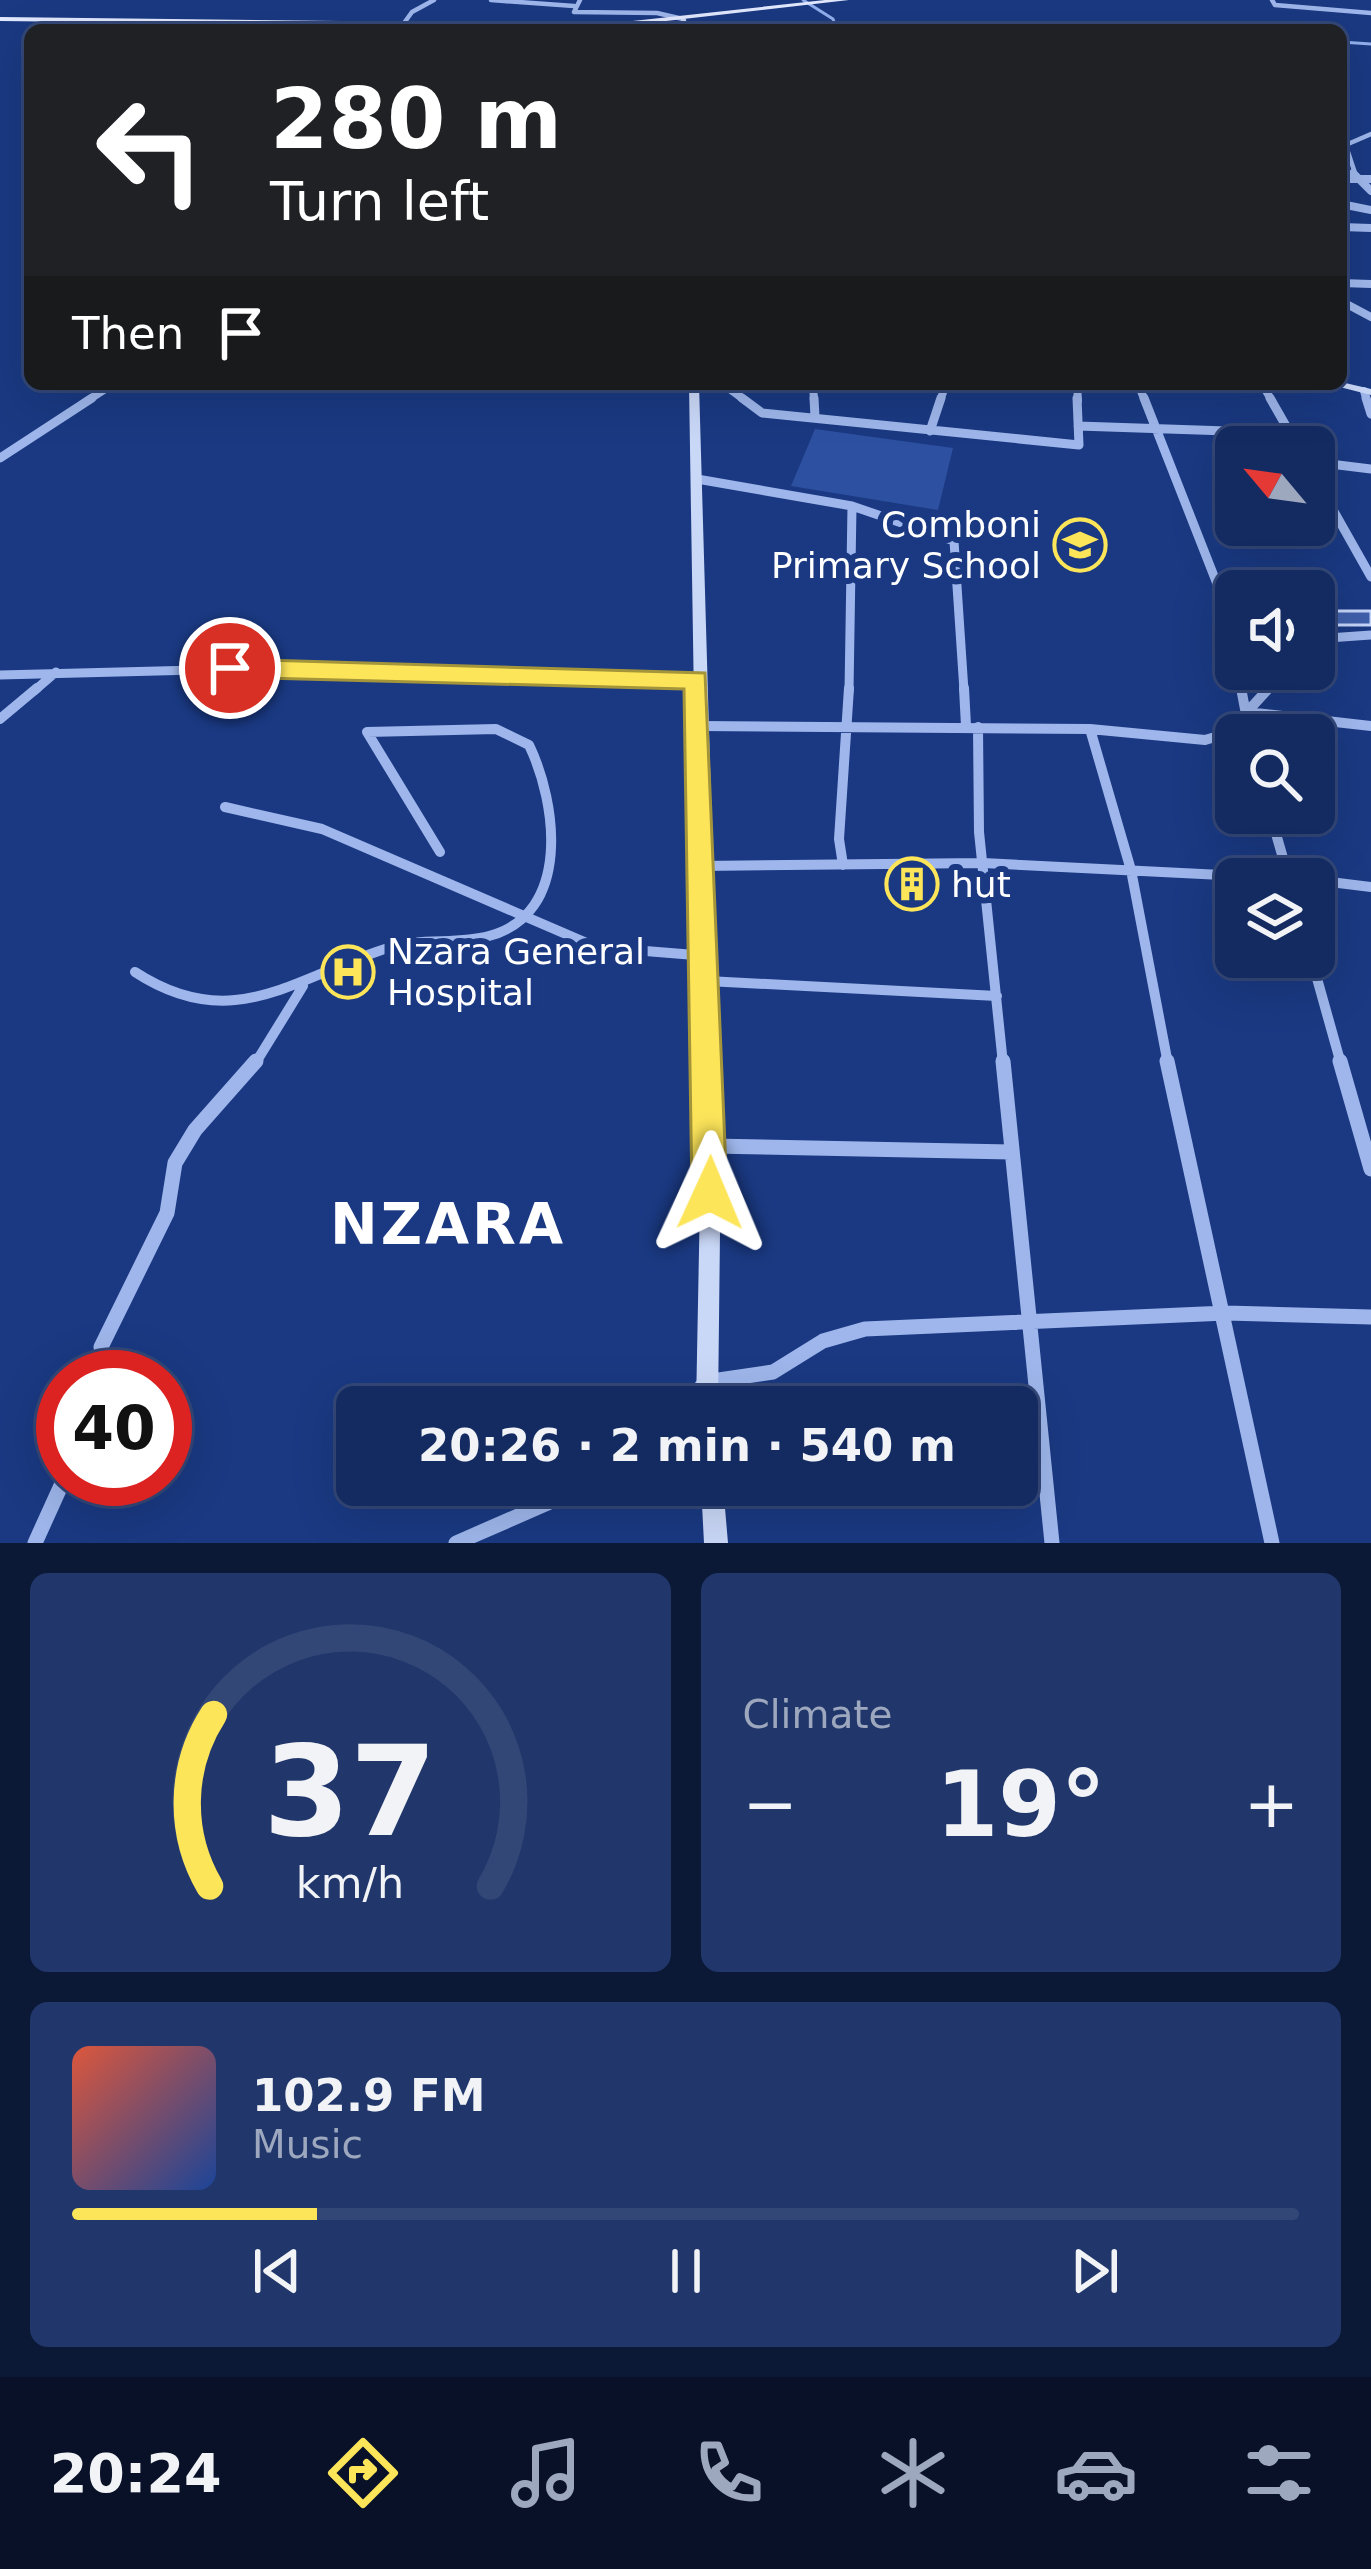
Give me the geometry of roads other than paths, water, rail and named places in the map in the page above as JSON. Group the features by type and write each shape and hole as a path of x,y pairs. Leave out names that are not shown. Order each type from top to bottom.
{"main road":[{"path":"690,24 845,0"},
{"path":"0,19 249,24"}],"street":[{"path":"403,24 432,0"},
{"path":"491,0 577,3 575,13 657,13 682,24"},
{"path":"1272,0 1275,5 1337,3 1371,13"},
{"path":"1347,158 1351,171 1371,191"},
{"path":"1347,179 1371,179"},
{"path":"0,458 103,390"},
{"path":"694,390 696,680 711,1146 705,1386"},
{"path":"731,390 762,413 1079,445 1077,390"},
{"path":"813,390 815,417"},
{"path":"930,431 944,390"},
{"path":"1141,390 1215,578"},
{"path":"1265,390 1285,426"},
{"path":"1368,391 1371,414"},
{"path":"1078,426 1215,428"},
{"path":"1335,465 1371,470"},
{"path":"697,479 766,495 852,506 954,541 1052,1543"},
{"path":"843,865 839,839 848,728 852,506"},
{"path":"1335,513 1371,577"},
{"path":"1335,633 1344,636"},
{"path":"1335,637 1371,635"},
{"path":"0,675 273,668 696,680"},
{"path":"0,719 56,672"},
{"path":"1242,690 1247,712"},
{"path":"1247,712 1267,690"},
{"path":"1247,712 1371,726"},
{"path":"699,726 1090,729 1215,740"},
{"path":"135,972 159,991 227,1000 303,986 397,945 500,933 523,918 548,879 552,802 529,745 496,729 367,732 440,852"},
{"path":"1090,729 1131,870 1183,1144 1226,1312 1272,1543"},
{"path":"225,807 273,812 330,833 602,950 707,956"},
{"path":"701,866 983,863 1215,874"},
{"path":"1335,883 1371,887"},
{"path":"1317,978 1371,1169"},
{"path":"707,981 997,996"},
{"path":"101,1350 167,1213 175,1163 196,1130 244,1081 303,986"},
{"path":"711,1146 1011,1152"},
{"path":"702,1386 773,1372 823,1341 866,1329 1226,1312 1371,1317"},
{"path":"35,1543 52,1506"},
{"path":"456,1543 541,1506"},
{"path":"713,1506 716,1543"}],"waterway":[{"path":"803,0 835,24"},
{"path":"969,24 975,24"},
{"path":"1347,42 1371,44"}],"place":[{"name":"Comboni Primary School","path":"1080,545"},
{"name":"hut","path":"912,884"},
{"name":"Nzara General Hospital","path":"348,972"}],"district":[{"name":"NZARA","path":"448,1224"}]}
